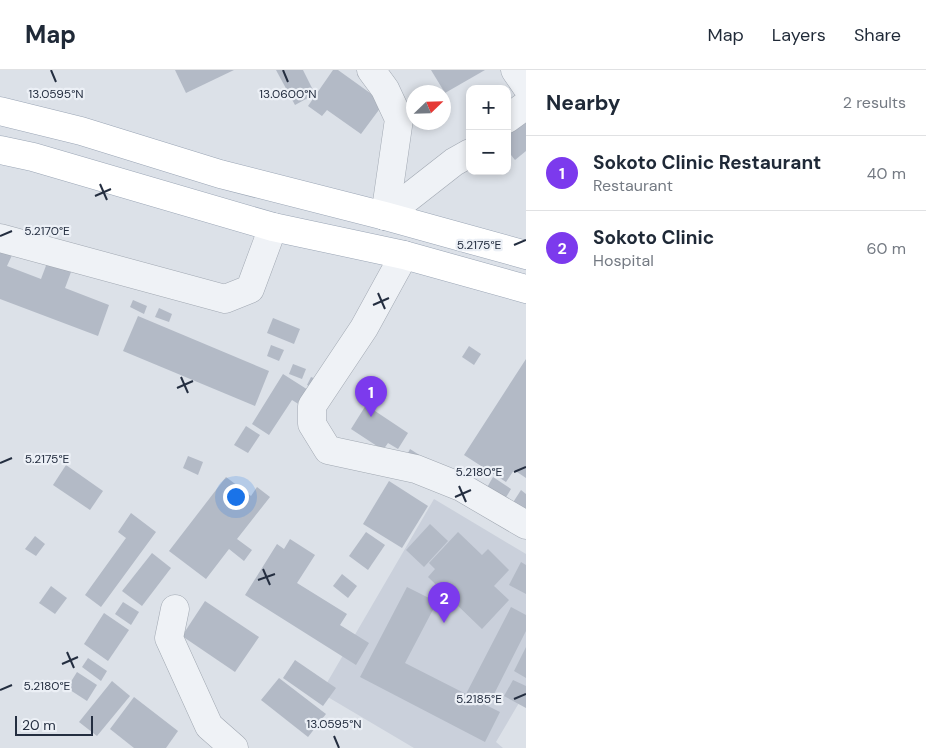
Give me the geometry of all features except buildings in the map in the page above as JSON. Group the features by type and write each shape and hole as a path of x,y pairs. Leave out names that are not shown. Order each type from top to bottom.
{"main road":[{"path":"0,111 82,131 220,174 385,216 526,255"},
{"path":"0,150 273,227 404,255 526,289"}],"street":[{"path":"371,70 385,89 399,120 385,216"},
{"path":"515,70 526,86"},
{"path":"511,116 526,105"},
{"path":"385,216 454,162 466,155"},
{"path":"0,238 225,298 250,289 273,227"},
{"path":"404,255 364,328 312,406 312,424 328,450 416,469 461,487 526,525"},
{"path":"176,609 169,638 209,726 234,748"}],"shaded area":[{"path":"434,499 526,554 526,691 496,742 503,748 414,748 321,693"}],"place":[{"name":"Sokoto Clinic Restaurant","path":"371,417"},
{"name":"Sokoto Clinic","path":"444,623"}]}
